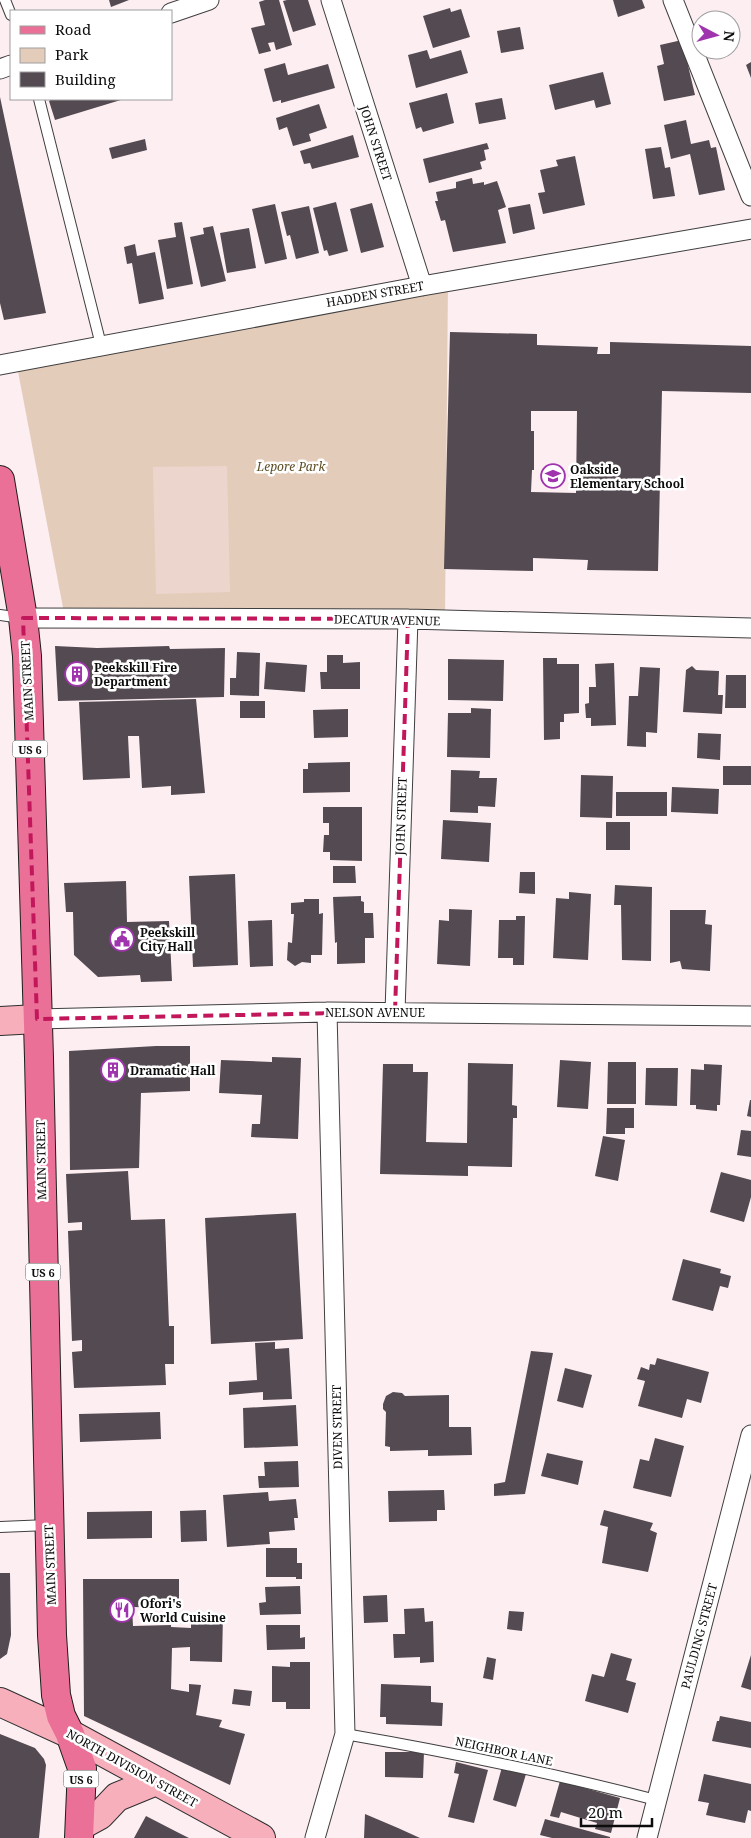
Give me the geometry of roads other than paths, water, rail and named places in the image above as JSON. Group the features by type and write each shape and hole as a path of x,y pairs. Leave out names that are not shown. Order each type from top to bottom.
{"main road":[{"name":"MAIN STREET","path":"0,480 12,616 27,656 52,1635 56,1695 61,1716 70,1734 82,1768 79,1832"}],"street":[{"path":"172,12 209,0"},
{"name":"JOHN STREET","path":"331,0 422,286"},
{"path":"673,0 751,196"},
{"name":"HADDEN STREET","path":"0,365 422,286 751,229"},
{"name":"DECATUR AVENUE","path":"12,616 408,619 751,628"},
{"name":"JOHN STREET","path":"395,1012 408,619"},
{"name":"NELSON AVENUE","path":"0,1021 327,1012 751,1016"},
{"name":"DIVEN STREET","path":"315,1838 345,1734 327,1012"},
{"name":"PAULDING STREET","path":"647,1838 751,1435"},
{"name":"NORTH DIVISION STREET","path":"0,1702 70,1734 261,1838"},
{"path":"79,1832 100,1816 117,1797 156,1781"}],"lane":[{"path":"5,0 10,12"},
{"path":"39,100 101,345"},
{"path":"0,1527 48,1525"},
{"name":"NEIGHBOR LANE","path":"345,1734 445,1751 584,1781 656,1800"}],"place":[{"name":"Oakside Elementary School","path":"553,476"},
{"name":"Peekskill Fire Department","path":"77,674"},
{"name":"Peekskill City Hall","path":"122,939"},
{"name":"Dramatic Hall","path":"113,1070"},
{"name":"Ofori's World Cuisine","path":"122,1610"}],"park label":[{"name":"Lepore Park","path":"291,466"}]}
